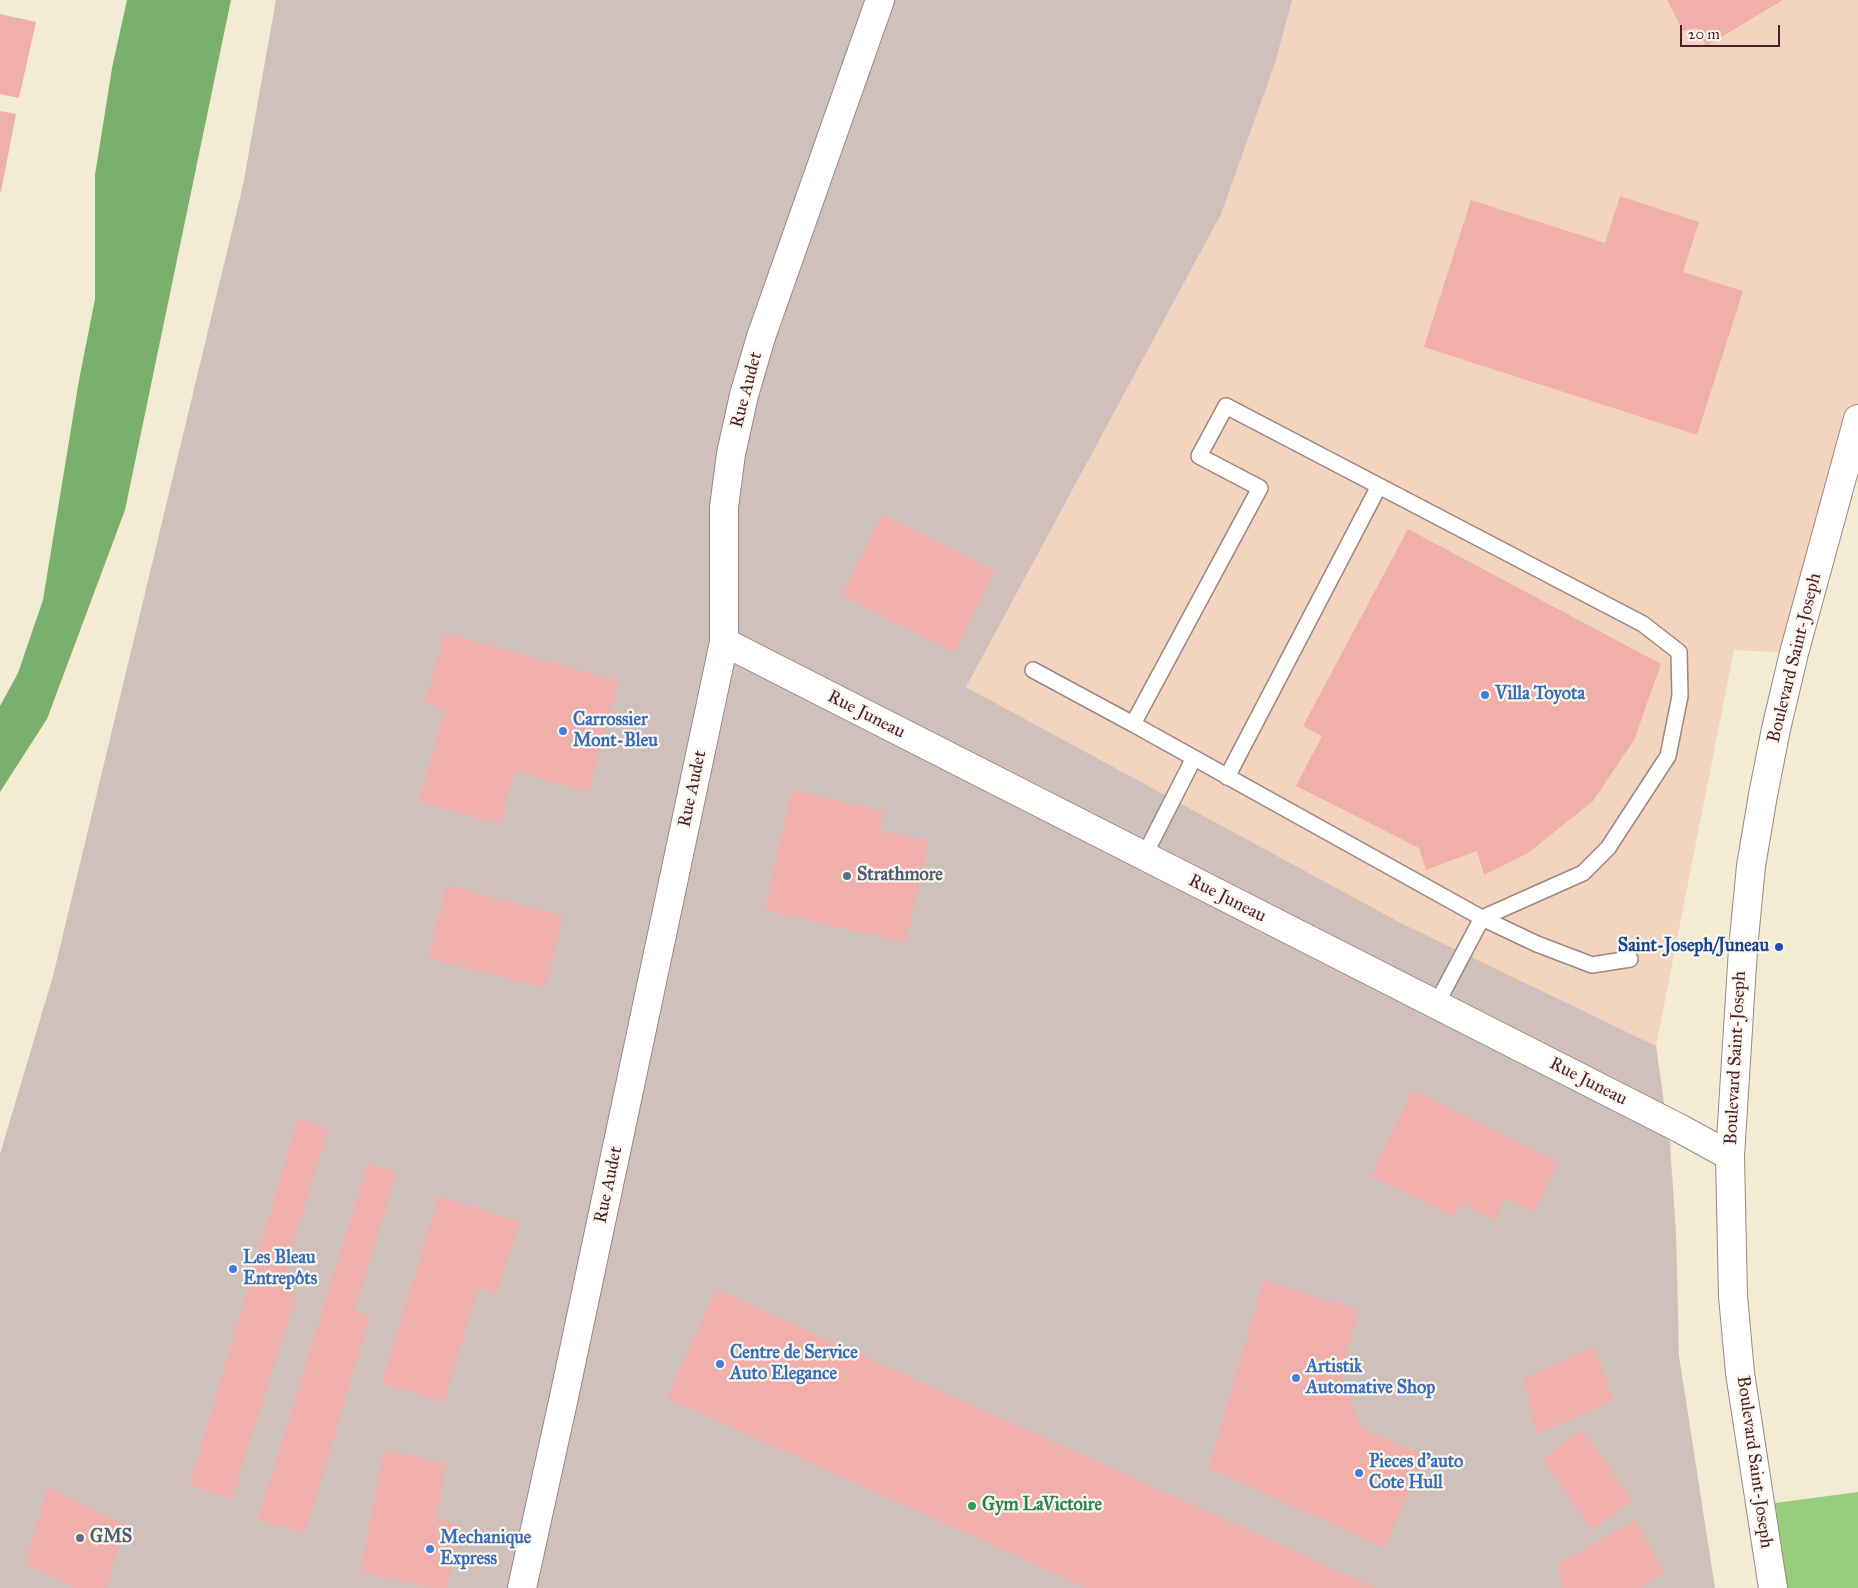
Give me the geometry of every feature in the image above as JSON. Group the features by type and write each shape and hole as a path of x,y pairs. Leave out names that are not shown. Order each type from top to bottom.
{"street":[{"name":"Rue Audet","path":"522,1588 724,642 724,507 731,454 744,395 761,336 880,0"},
{"name":"Boulevard Saint-Joseph","path":"1773,1588 1740,1373 1733,1296 1730,1156 1743,949 1752,866 1763,794 1794,652 1858,419"},
{"name":"Rue Juneau","path":"724,642 1681,1129 1730,1156"}],"lane":[{"path":"1132,724 1260,488 1199,456 1226,406 1643,624 1679,652 1680,696 1668,756 1608,848 1583,873 1482,918 1436,1006"},
{"path":"1227,777 1379,486"},
{"path":"1033,670 1482,918 1537,944 1592,965 1630,959"},
{"path":"1144,856 1194,758"}],"shaded area":[{"path":"276,0 1292,0 1275,63 1221,214 966,687 1401,923 1656,1046 1670,1144 1676,1233 1679,1356 1715,1588 0,1588 0,1154 53,976 243,185"},
{"path":"1291,0 1858,0 1858,419 1794,653 1734,650 1656,1046 1401,923 966,687 1224,196"}],"green space":[{"path":"127,0 231,0 125,510 47,719 0,792 0,706 18,673 43,600 79,380 95,299 95,175 112,68"},
{"path":"1858,1492 1858,1588 1773,1588 1760,1505"}],"building":[{"path":"1667,0 1783,0 1706,46 1697,28 1683,31"},
{"path":"0,14 36,22 19,98 0,94"},
{"path":"0,111 16,114 1,192 0,191"},
{"path":"1620,196 1699,222 1683,272 1743,291 1697,435 1424,347 1471,200 1605,243"},
{"path":"883,514 995,571 954,653 842,595"},
{"name":"Villa Toyota","path":"1408,529 1661,664 1634,740 1593,801 1528,853 1484,875 1477,851 1426,870 1419,848 1296,786 1322,736 1303,726"},
{"path":"445,633 619,681 589,792 515,771 501,824 419,802 445,709 425,703"},
{"name":"Strathmore","path":"792,790 884,811 880,830 929,841 906,943 765,910"},
{"path":"447,885 564,916 545,988 428,958"},
{"path":"1413,1090 1559,1162 1534,1212 1506,1198 1495,1221 1461,1203 1454,1217 1371,1176"},
{"path":"298,1119 329,1128 280,1288 297,1295 232,1499 190,1485"},
{"path":"368,1163 397,1172 355,1311 370,1316 306,1533 258,1520"},
{"path":"439,1196 520,1222 497,1294 479,1288 444,1402 382,1383"},
{"path":"1264,1280 1359,1310 1340,1374 1363,1429 1425,1455 1385,1548 1209,1468"},
{"path":"716,1289 1377,1588 1088,1588 667,1398"},
{"path":"1595,1347 1613,1401 1536,1434 1523,1378"},
{"path":"1583,1430 1633,1500 1592,1530 1542,1459"},
{"path":"384,1450 447,1463 436,1519 460,1525 448,1588 434,1588 360,1573"},
{"path":"48,1487 125,1525 107,1588 75,1588 25,1563"},
{"path":"1636,1520 1665,1573 1640,1588 1563,1588 1557,1564"}],"place":[{"name":"Villa Toyota","path":"1485,695"},
{"name":"Carrossier Mont-Bleu","path":"563,731"},
{"name":"Strathmore","path":"847,876"},
{"name":"Saint-Joseph/Juneau","path":"1779,947"},
{"name":"Les Bleau Entrepôts","path":"233,1269"},
{"name":"Centre de Service Auto Elegance","path":"720,1364"},
{"name":"Artistik Automative Shop","path":"1296,1378"},
{"name":"Pieces d'auto Cote Hull","path":"1359,1473"},
{"name":"Gym LaVictoire","path":"972,1506"},
{"name":"GMS","path":"80,1538"},
{"name":"Mechanique Express","path":"430,1549"}]}
